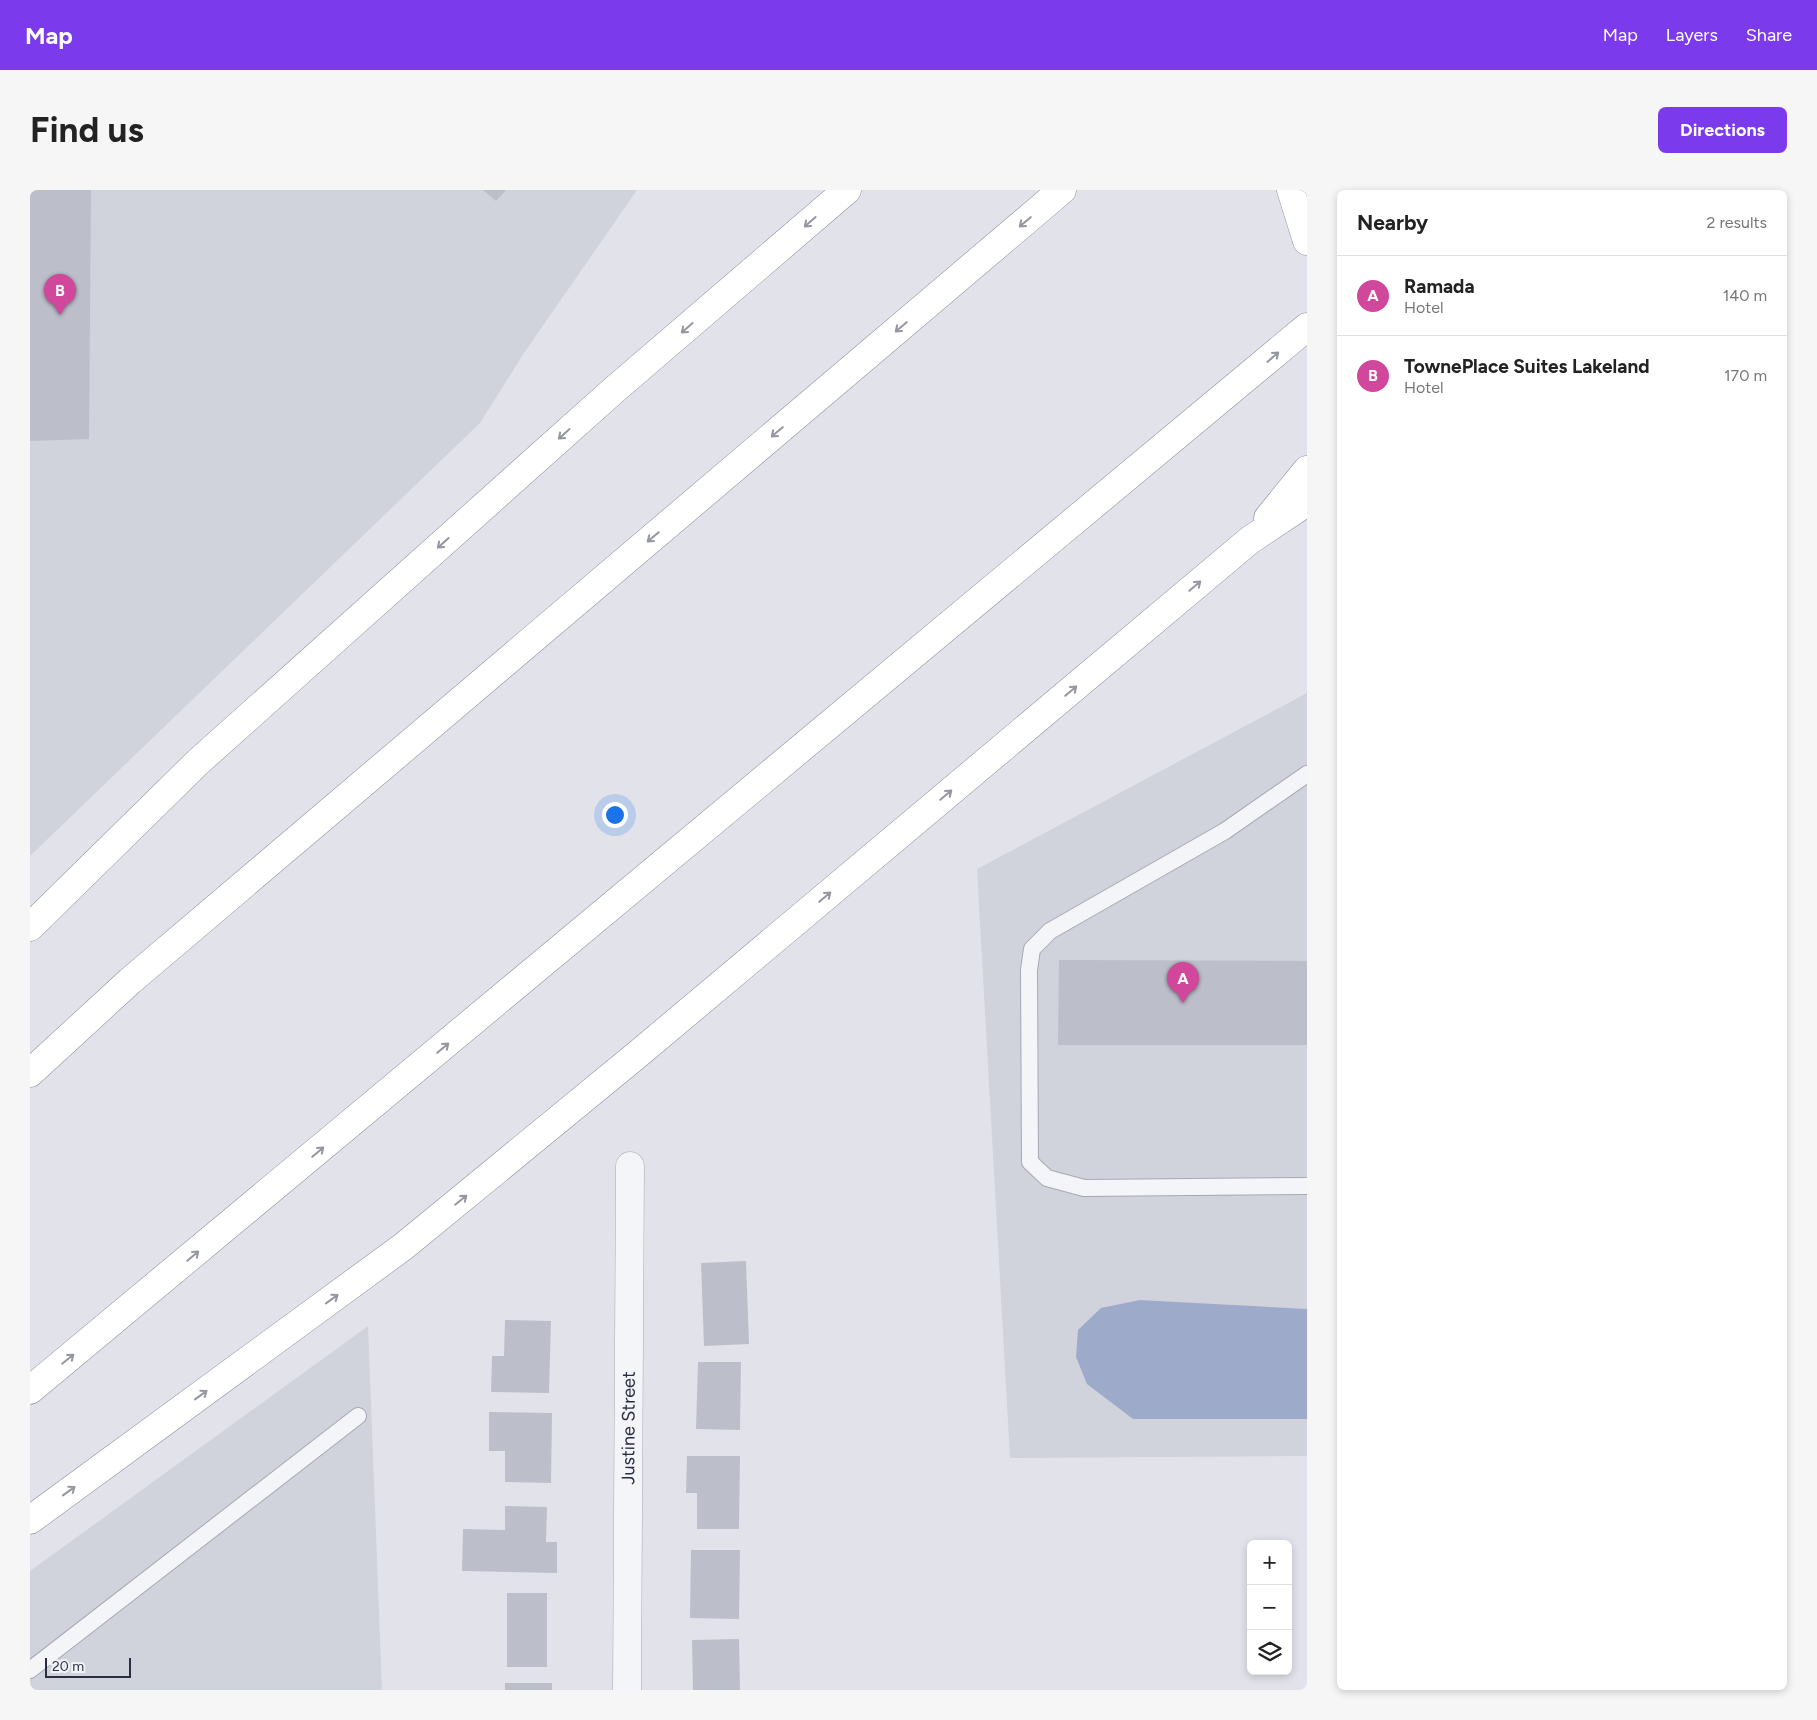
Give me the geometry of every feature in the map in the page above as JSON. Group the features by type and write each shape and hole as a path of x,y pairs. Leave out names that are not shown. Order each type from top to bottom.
{"highway":[{"path":"30,927 198,762 614,390 847,190"},
{"path":"30,1073 130,981 1062,190"},
{"path":"1291,190 1307,240"},
{"path":"30,1390 1307,328"},
{"path":"1250,540 1307,470"},
{"path":"30,1520 404,1246 653,1041 1250,540 1307,502"}],"street":[{"name":"Justine Street","path":"627,1690 630,1166"}],"lane":[{"path":"1307,774 1225,831 1050,930 1032,949 1029,970 1030,1162 1047,1178 1084,1188 1307,1186"},
{"path":"30,1670 358,1416"}],"shaded area":[{"path":"30,190 637,190 524,353 480,423 30,856"},
{"path":"1307,693 1307,1309 1140,1300 1133,1419 1307,1419 1307,1456 1010,1458 977,869"},
{"path":"368,1326 382,1690 30,1690 30,1571"}],"water":[{"path":"1140,1300 1307,1309 1307,1419 1133,1419 1087,1384 1076,1357 1078,1330 1101,1308"}],"building":[{"path":"30,190 91,190 89,439 30,441"},
{"path":"483,190 506,190 496,201"},
{"path":"1059,960 1307,961 1307,1045 1058,1045"},
{"path":"746,1261 749,1344 704,1346 701,1263"},
{"path":"505,1320 551,1321 549,1393 491,1392 492,1356 504,1356"},
{"path":"698,1362 741,1362 740,1430 696,1429"},
{"path":"489,1412 552,1413 551,1483 505,1482 505,1451 489,1451"},
{"path":"687,1456 740,1456 739,1529 697,1529 697,1493 686,1493"},
{"path":"505,1506 547,1507 546,1542 557,1542 557,1573 462,1571 463,1529 505,1530"},
{"path":"691,1550 740,1550 739,1619 690,1618"},
{"path":"507,1593 547,1593 547,1667 507,1667"},
{"path":"739,1639 740,1690 693,1690 692,1640"},
{"path":"505,1683 552,1683 552,1690 505,1690"}],"place":[{"name":"TownePlace Suites Lakeland","path":"60,315"},
{"name":"Ramada","path":"1183,1003"}]}
